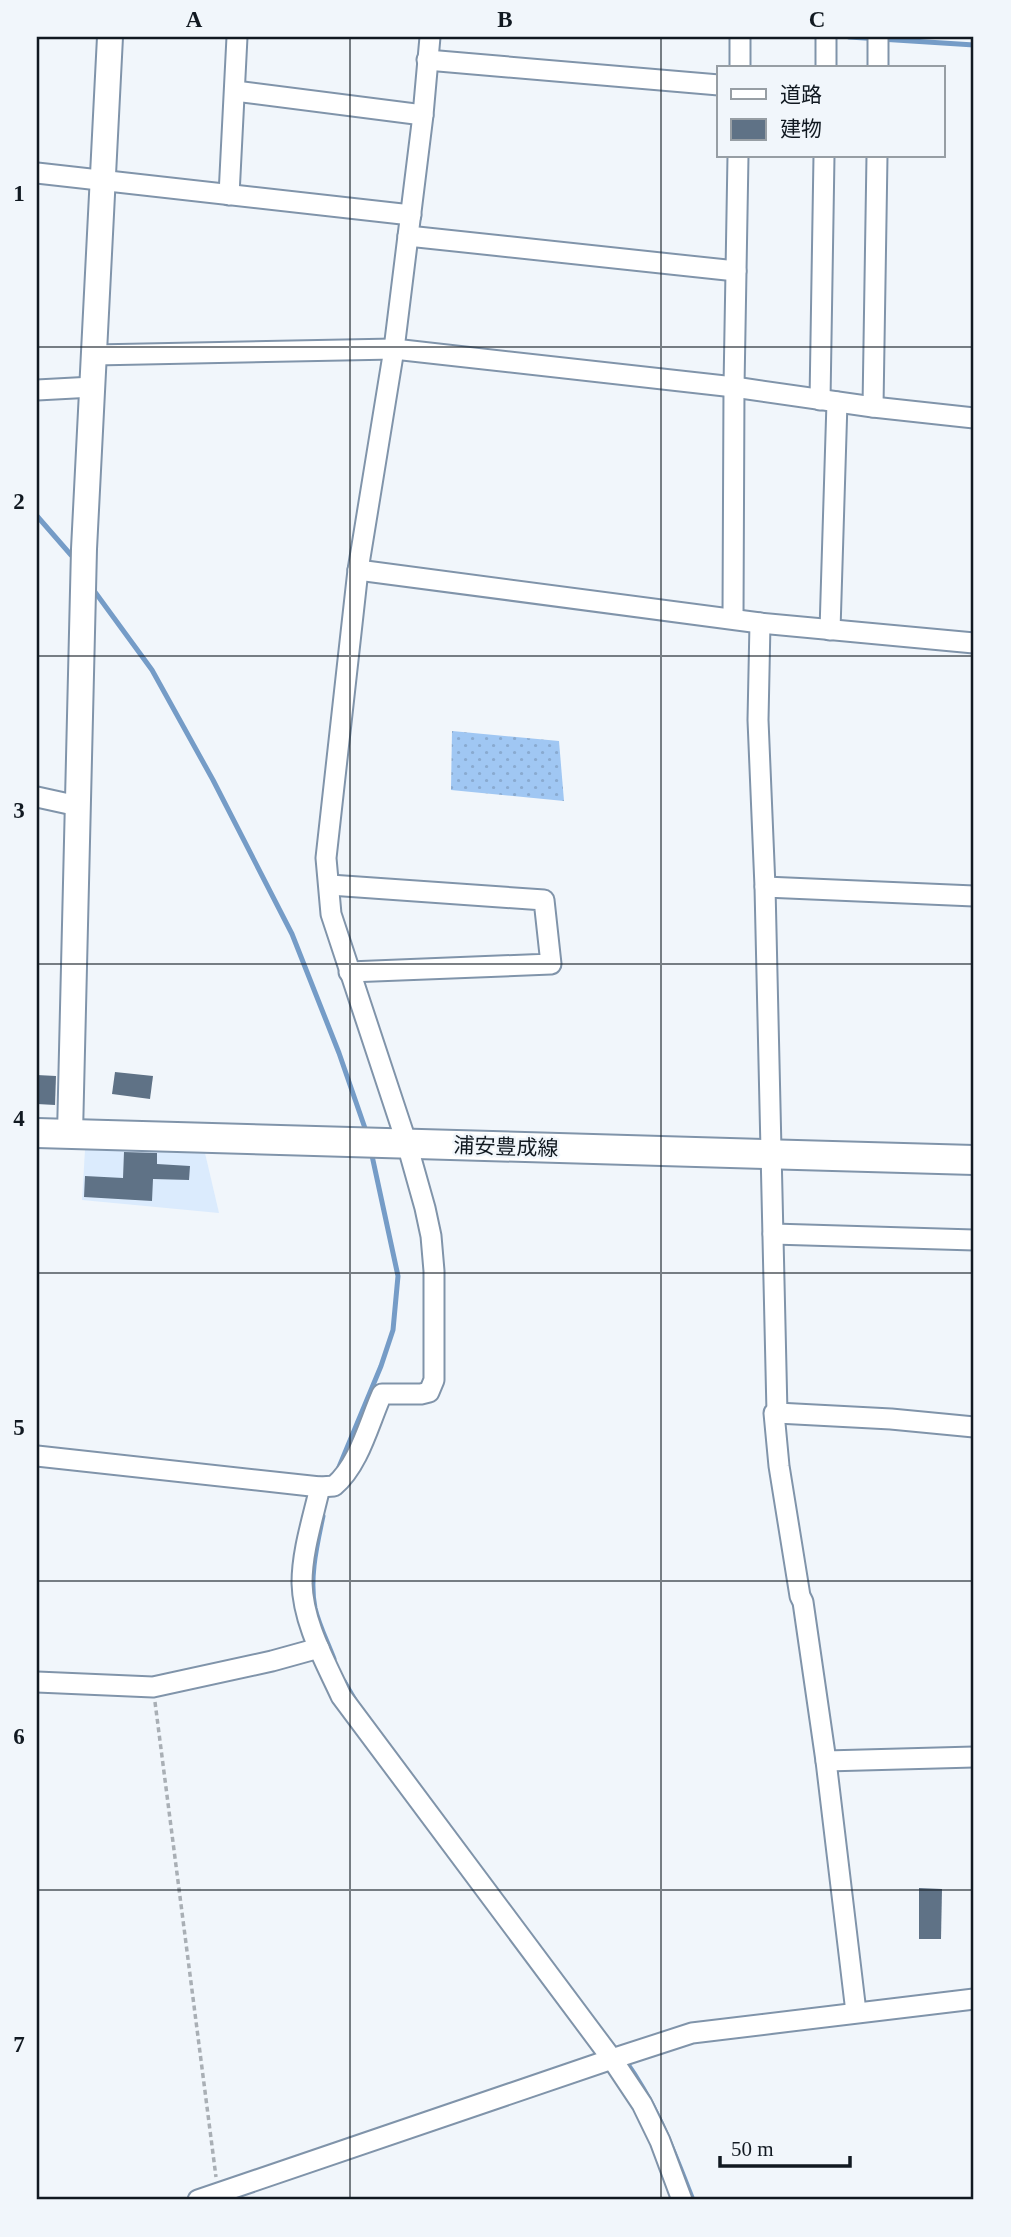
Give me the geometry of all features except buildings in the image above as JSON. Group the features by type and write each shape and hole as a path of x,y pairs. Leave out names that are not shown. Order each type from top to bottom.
{"main road":[{"name":"浦安豊成線","path":"37,1133 974,1160"}],"street":[{"path":"70,1134 85,549 110,37"},
{"path":"229,195 237,37"},
{"path":"430,37 394,349 358,570 326,858 331,914 407,1144 431,1236 435,1380 429,1392 382,1394 348,1470 326,1486 307,1541 302,1583 306,1607 319,1648 341,1696 619,2056 660,2141 682,2200"},
{"path":"740,37 740,66"},
{"path":"826,66 827,37"},
{"path":"878,40 878,66"},
{"path":"427,60 717,85"},
{"path":"235,91 423,115"},
{"path":"733,618 738,158"},
{"path":"824,158 830,629"},
{"path":"873,407 877,158"},
{"path":"37,173 411,215"},
{"path":"408,236 736,271"},
{"path":"94,355 394,349 734,387 974,418"},
{"path":"37,390 93,387"},
{"path":"358,570 733,618 760,624 974,643"},
{"path":"760,624 758,720 765,887 778,1413"},
{"path":"37,797 78,806"},
{"path":"330,885 544,900 551,964 349,972"},
{"path":"765,887 974,895"},
{"path":"773,1234 974,1240"},
{"path":"856,2012 826,1761 803,1602 779,1466 774,1413 891,1419 974,1427"},
{"path":"37,1457 326,1486"},
{"path":"37,1682 153,1687 319,1648"},
{"path":"826,1761 974,1757"},
{"path":"198,2200 619,2056 692,2034 974,1999"}],"path":[{"path":"153,1687 218,2193"}],"shaded area":[{"path":"452,731 559,741 564,801 451,790"},
{"path":"85,1150 205,1153 219,1213 82,1200"}],"waterway":[{"path":"849,37 974,45"},
{"path":"37,516 71,555"},
{"path":"95,592 152,670 213,780 292,934 339,1053 367,1134"},
{"path":"339,1467 393,1330 398,1276 371,1151"},
{"path":"323,1516 314,1562 313,1597 334,1659"},
{"path":"344,1681 355,1700"},
{"path":"625,2060 655,2111 693,2200"}]}
